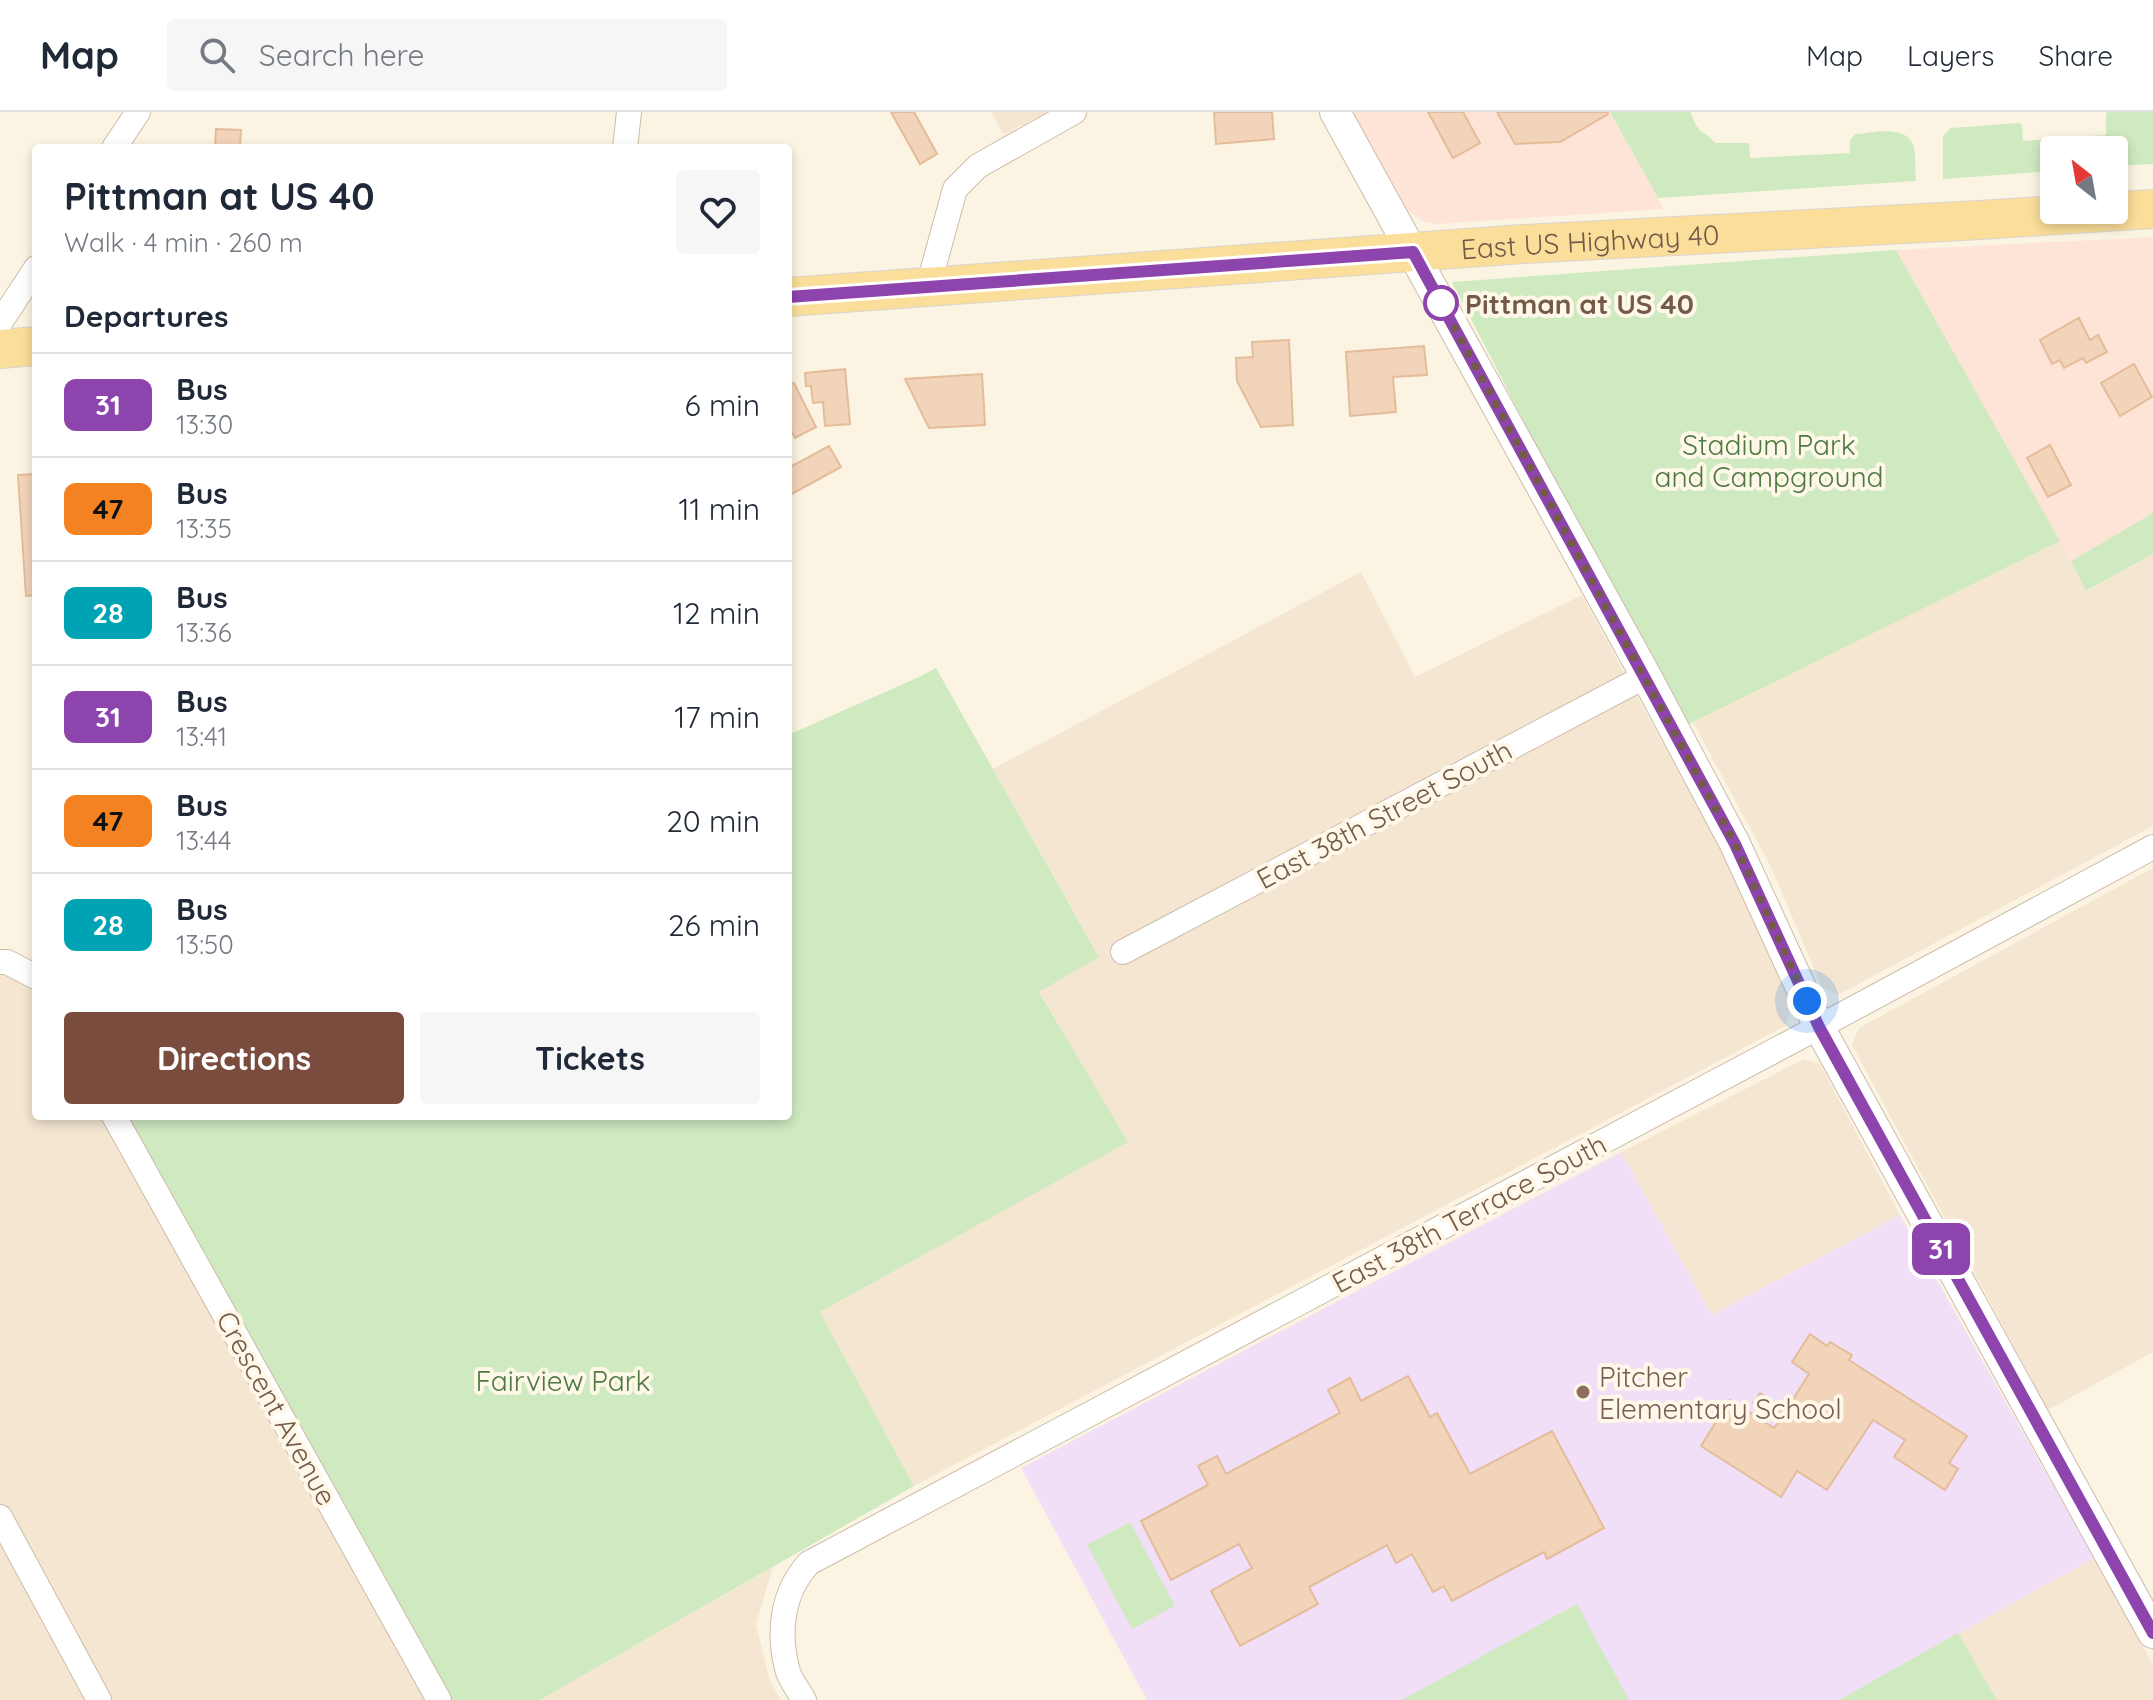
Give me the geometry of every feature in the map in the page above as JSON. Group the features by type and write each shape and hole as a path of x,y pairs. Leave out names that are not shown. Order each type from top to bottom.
{"main road":[{"name":"East US Highway 40","path":"792,297 1539,243 2153,209"},
{"path":"0,349 32,346"}],"street":[{"path":"117,144 138,112"},
{"path":"625,144 629,112"},
{"path":"928,287 955,189 978,166 1074,112"},
{"path":"1335,112 1646,676 1735,844 1819,1027 2153,1633"},
{"path":"0,323 32,274"},
{"name":"East 38th Street South","path":"1123,952 1646,676"},
{"name":"East 38th Terrace South","path":"804,1700 789,1673 782,1633 786,1601 797,1576 809,1563 2153,847"},
{"path":"4,962 32,975"},
{"name":"Crescent Avenue","path":"116,1120 439,1700"},
{"path":"0,1517 99,1700"}],"shaded area":[{"path":"991,112 1047,112 1004,135"},
{"path":"1351,112 1610,112 1664,209 1436,224 1425,222 1409,212 1401,201"},
{"path":"2153,237 2153,513 2071,561 1896,250"},
{"path":"2060,541 2087,591 2153,554 2153,826 1838,995 1822,987 1771,867 1693,722"},
{"path":"1361,572 1415,677 1582,595 1723,854 1792,1007 1785,1026 914,1486 820,1312 1127,1142 1039,991 1099,956 993,769"},
{"path":"2153,868 2153,1352 2048,1410 1852,1045 1859,1028"},
{"path":"0,973 5,973 26,981 32,989 32,1120 107,1120 430,1700 0,1700"},
{"path":"1804,1059 1820,1064 1900,1215 1711,1315 1621,1152"},
{"name":"Pitcher Elementary School","path":"1621,1152 1712,1315 1900,1215 2094,1558 1839,1700 1147,1700 1021,1468"},
{"path":"2094,1558 2153,1665 2153,1700 1997,1700 1958,1633"},
{"path":"773,1567 756,1624 770,1681 781,1700 540,1700"}],"green space":[{"path":"1610,112 1690,112 1700,130 1715,143 1749,143 1750,158 1850,153 1850,140 1855,134 1897,132 1905,135 1914,148 1916,181 1658,198"},
{"path":"2153,112 2153,164 2128,165 2128,136 2092,136 2106,135 2106,113"},
{"path":"2019,123 2022,125 2023,141 2040,140 2040,172 1943,179 1943,136 1951,128"},
{"name":"Stadium Park and Campground","path":"1896,250 2060,541 1675,731 1554,480 1452,282"},
{"path":"2153,513 2153,554 2086,591 2071,561"},
{"name":"Fairview Park","path":"936,668 1099,957 1039,992 1128,1142 820,1312 914,1486 540,1700 439,1700 116,1120 792,1120 792,733"},
{"path":"1130,1522 1175,1606 1132,1629 1087,1545"},
{"path":"1577,1604 1629,1700 1402,1700"},
{"path":"1958,1633 1997,1700 1839,1700"}],"building":[{"path":"891,112 914,112 937,154 920,164"},
{"path":"1214,112 1272,112 1274,139 1216,144"},
{"path":"1428,112 1463,112 1480,143 1453,158"},
{"path":"1497,112 1608,114 1560,142 1515,144"},
{"path":"216,129 241,130 240,144 215,144"},
{"path":"2079,318 2090,340 2098,335 2107,352 2086,363 2083,358 2064,368 2060,360 2052,364 2040,340"},
{"path":"1289,340 1293,425 1261,427 1237,381 1236,358 1253,357 1252,342"},
{"path":"1424,346 1427,375 1393,377 1396,412 1350,416 1346,352"},
{"path":"2134,364 2152,397 2120,416 2101,383"},
{"path":"845,369 850,424 825,426 823,402 813,403 811,386 806,386 805,373"},
{"path":"982,374 985,425 929,428 905,379"},
{"path":"792,383 816,427 795,438 792,432"},
{"path":"2050,445 2071,485 2048,497 2027,458"},
{"path":"829,446 841,467 792,494 792,466"},
{"path":"32,474 32,595 26,596 18,475"},
{"path":"1810,1334 1827,1346 1830,1342 1852,1355 1849,1360 1967,1436 1949,1463 1958,1469 1945,1490 1894,1457 1905,1440 1873,1420 1827,1490 1797,1471 1781,1497 1701,1446 1730,1400 1774,1428 1780,1420 1753,1403 1760,1393 1786,1410 1809,1374 1792,1362"},
{"path":"1408,1376 1430,1417 1437,1413 1470,1474 1552,1431 1604,1528 1547,1559 1544,1552 1452,1601 1444,1586 1433,1592 1412,1554 1396,1563 1387,1545 1309,1587 1318,1604 1240,1646 1211,1591 1252,1568 1239,1544 1171,1580 1141,1521 1208,1485 1198,1466 1217,1456 1226,1474 1340,1413 1328,1390 1350,1378 1361,1401"}],"bus line":[{"name":"31","path":"792,297 1413,252 1735,844 1819,1027 2153,1633"}],"place":[{"name":"Pittman at US 40","path":"1441,303"},
{"name":"Pitcher Elementary School","path":"1583,1392"}],"route":[{"path":"1441,303 1735,844 1807,1001"}]}
